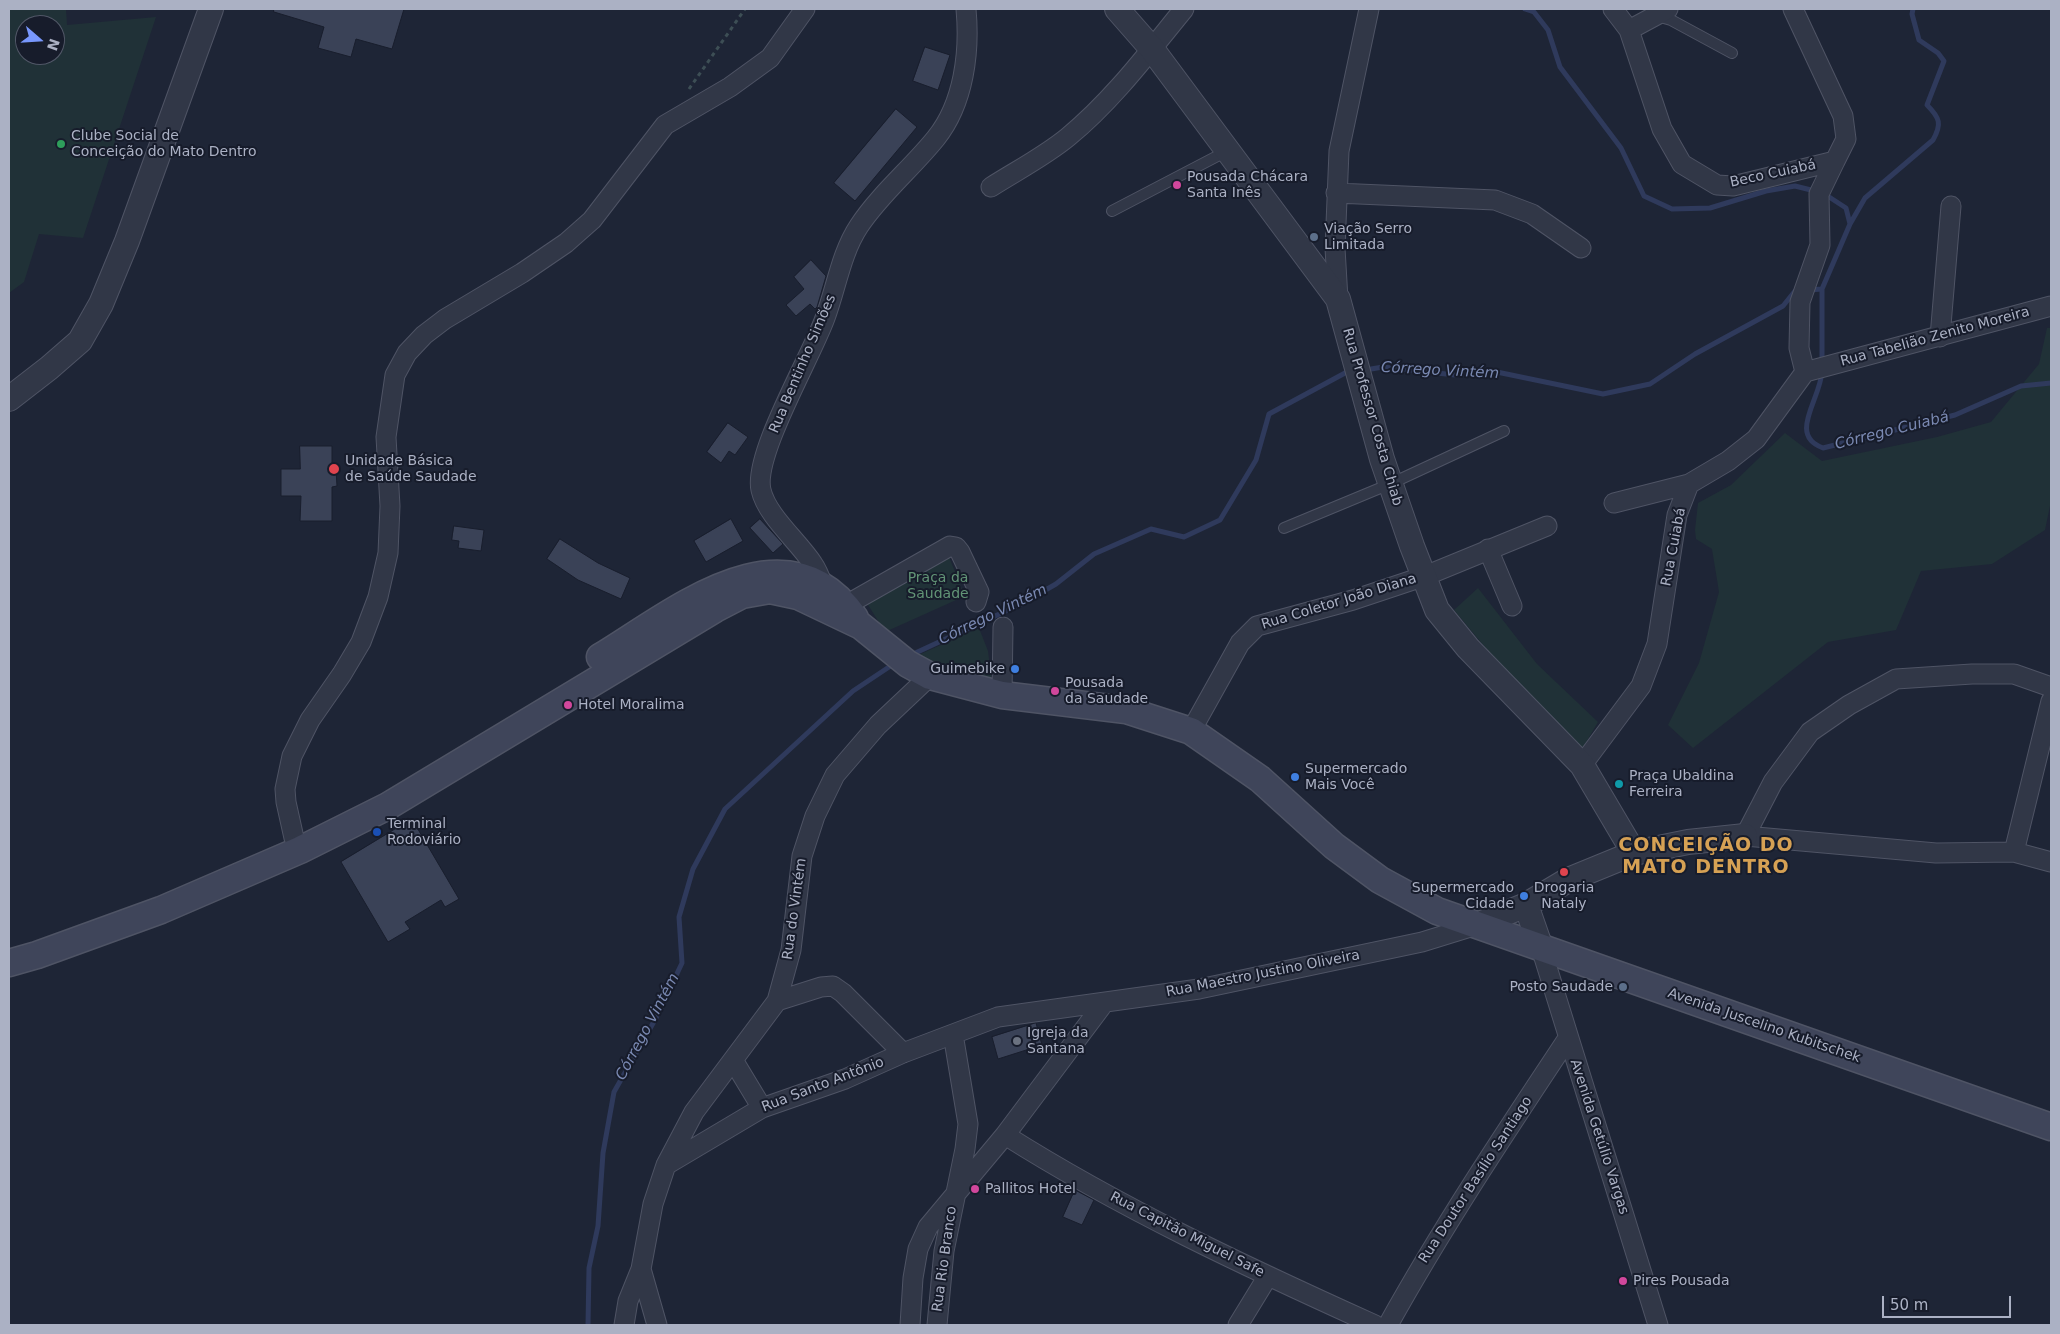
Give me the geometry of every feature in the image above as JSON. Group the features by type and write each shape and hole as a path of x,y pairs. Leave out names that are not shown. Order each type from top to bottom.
{"main road":[{"path":"9,963 37,955 161,910 309,846 388,806 442,763 708,591 727,583 768,572 802,577 824,588 837,609"},
{"path":"234,877 294,838 442,763 742,595 770,590 798,596 837,609 919,670 1002,695"},
{"name":"Avenida Juscelino Kubitschek","path":"1002,695 1126,710 1191,731 1260,779 1334,846 1380,880 1437,911 2051,1127"}],"street":[{"path":"9,398 50,368 80,341 101,304 127,241 211,9"},
{"path":"294,838 285,788 292,756 310,720 342,674 361,642 378,597 388,553 390,506 386,437 388,417 395,375 407,353 424,335 445,319 522,273 566,243 586,226 665,125 730,87 770,58 805,9"},
{"name":"Rua Bentinho Simões","path":"824,588 814,565 766,503 761,489 760,470 770,441 825,320 848,250 858,227 938,137 954,106 965,70 968,27 966,9"},
{"path":"1117,9 1152,49 1338,299"},
{"path":"990,187 1066,139 1091,117 1152,49 1184,9"},
{"name":"Rua Professor Costa Chiab","path":"1369,9 1339,151 1336,192 1338,299 1352,354 1390,484 1437,610 1468,648 1582,766"},
{"path":"1613,9 1629,30 1662,12"},
{"path":"1614,503 1689,484 1728,460 1756,439 1812,370 1799,348 1800,302 1820,245 1820,190 1846,139 1843,116 1792,9"},
{"name":"Beco Cuiabá","path":"1629,30 1662,129 1682,164 1717,185 1733,186 1836,159"},
{"path":"1336,192 1496,200 1532,214 1580,248"},
{"path":"1940,337 1951,206"},
{"name":"Rua Tabelião Zenito Moreira","path":"1812,370 2051,306"},
{"name":"Rua Cuiabá","path":"1582,766 1641,686 1657,644 1677,515 1689,484"},
{"name":"Rua Coletor João Diana","path":"1191,731 1240,643 1257,626 1353,600 1424,576 1547,526"},
{"path":"837,609 950,546 956,547 960,552 979,592 976,602"},
{"path":"1488,549 1512,606"},
{"path":"1002,695 1003,626"},
{"name":"Rua do Vintém","path":"624,1325 628,1301 640,1268 653,1204 666,1165 694,1112 777,1001 791,950 802,856 814,816 835,775 878,725 919,670"},
{"path":"1745,836 1773,782 1810,732 1849,705 1896,679 1972,674 2014,674 2051,687"},
{"path":"2014,852 2051,701"},
{"path":"1582,766 1634,853"},
{"path":"1477,925 1526,905 1568,880 1634,853 1688,842 1745,836 1936,854 2014,852 2051,862"},
{"path":"1526,905 1541,948"},
{"name":"Rua Maestro Justino Oliveira","path":"953,1034 998,1017 1198,989 1422,942 1477,925"},
{"name":"Avenida Getúlio Vargas","path":"1541,948 1658,1325"},
{"name":"Rua Santo Antônio","path":"777,1001 821,987 833,986 843,993 903,1053"},
{"path":"910,1325 913,1278 918,1249 928,1227 1005,1135 1104,1003"},
{"name":"Rua Santo Antônio","path":"666,1165 762,1108 845,1079 903,1053 953,1034"},
{"name":"Rua Rio Branco","path":"936,1325 944,1251 954,1194 965,1149 968,1124 953,1034"},
{"name":"Rua Doutor Basílio Santiago","path":"1388,1325 1465,1193 1568,1038"},
{"path":"733,1060 762,1108"},
{"name":"Rua Capitão Miguel Safe","path":"1005,1135 1040,1158 1165,1225 1268,1276 1375,1325"},
{"name":"Rua do Vintém","path":"640,1268 657,1325"},
{"path":"1238,1325 1268,1276"}],"lane":[{"path":"1662,12 1671,20 1732,53"},
{"path":"1112,211 1227,151"},
{"path":"1284,528 1390,484 1504,432"}],"path":[{"path":"687,93 745,9"}],"green space":[{"name":"Clube Social de Conceição do Mato Dentro","path":"9,9 66,9 67,25 156,17 83,238 39,234 24,282 9,293"},
{"path":"2047,328 2051,328 2051,501 2045,530 1992,564 1921,571 1896,630 1828,642 1693,748 1668,725 1699,663 1719,592 1712,549 1696,539 1698,503 1731,485 1785,433 1822,461 1937,437 1991,422 2039,364"},
{"name":"Praça da Saudade","path":"949,557 965,596 885,632 865,600"},
{"path":"1478,588 1537,664 1598,722 1581,751 1518,687 1454,610"},
{"name":"Praça da Saudade","path":"979,628 988,651 992,683 960,676 914,657"}],"building":[{"path":"274,9 404,9 392,49 356,39 351,57 318,48 324,27 274,12"},
{"path":"925,47 950,55 938,90 913,81"},
{"path":"896,109 917,127 855,201 834,183"},
{"path":"811,260 826,276 817,307 815,309 810,304 796,316 786,305 804,289 794,277"},
{"path":"728,423 748,437 735,455 729,451 721,463 707,452"},
{"path":"300,446 332,446 332,470 336,470 337,486 332,487 332,521 300,521 301,496 281,496 281,469 300,469"},
{"path":"731,519 743,541 706,562 694,541"},
{"path":"760,519 783,544 773,553 750,528"},
{"path":"454,526 484,530 481,551 458,548 459,541 452,540"},
{"path":"560,539 598,563 630,578 621,599 578,580 547,559"},
{"path":"412,819 459,899 445,907 441,900 405,922 410,929 388,942 341,862"},
{"name":"Igreja da Santana","path":"1036,1023 1042,1045 998,1059 992,1037"},
{"path":"1075,1190 1094,1200 1082,1225 1063,1217"}],"waterway":[{"name":"Córrego Cuiabá","path":"1525,9 1534,12 1548,30 1560,67 1621,148 1644,196 1672,209 1710,208 1766,191 1795,186 1823,193 1846,208 1850,224 1822,289 1822,363"},
{"path":"1850,224 1865,198 1933,140 1938,130 1937,118 1927,105 1944,61 1938,53 1919,40 1912,14 1913,9"},
{"name":"Córrego Vintém","path":"1809,290 1822,289"},
{"name":"Córrego Vintém","path":"1365,370 1383,367 1455,375 1492,371 1603,394 1650,384 1695,354 1783,306 1795,291 1798,291"},
{"name":"Córrego Cuiabá","path":"1822,371 1807,425 1808,434 1813,442 1823,448 1955,415 2021,386 2051,383"},
{"name":"Córrego Vintém","path":"911,655 1021,604 1056,584 1094,554 1151,529 1184,537 1220,520 1256,460 1269,414 1345,373 1351,372"},
{"name":"Córrego Vintém","path":"588,1325 589,1268 598,1226 603,1153 614,1092 656,1018 682,963 679,917 693,869 725,809 853,691 895,663"}],"place":[{"name":"Clube Social de Conceição do Mato Dentro","path":"61,144"},
{"name":"Pousada Chácara Santa Inês","path":"1177,185"},
{"name":"Viação Serro Limitada","path":"1314,237"},
{"name":"Unidade Básica de Saúde Saudade","path":"334,469"},
{"name":"Guimebike","path":"1015,669"},
{"name":"Pousada da Saudade","path":"1055,691"},
{"name":"Hotel Moralima","path":"568,705"},
{"name":"Supermercado Mais Você","path":"1295,777"},
{"name":"Praça Ubaldina Ferreira","path":"1619,784"},
{"name":"Terminal Rodoviário","path":"377,832"},
{"name":"Drogaria Nataly","path":"1564,872"},
{"name":"Supermercado Cidade","path":"1524,896"},
{"name":"Posto Saudade","path":"1623,987"},
{"name":"Igreja da Santana","path":"1017,1041"},
{"name":"Pallitos Hotel","path":"975,1189"},
{"name":"Pires Pousada","path":"1623,1281"}],"district":[{"name":"CONCEIÇÃO DO MATO DENTRO","path":"1706,857"}]}
